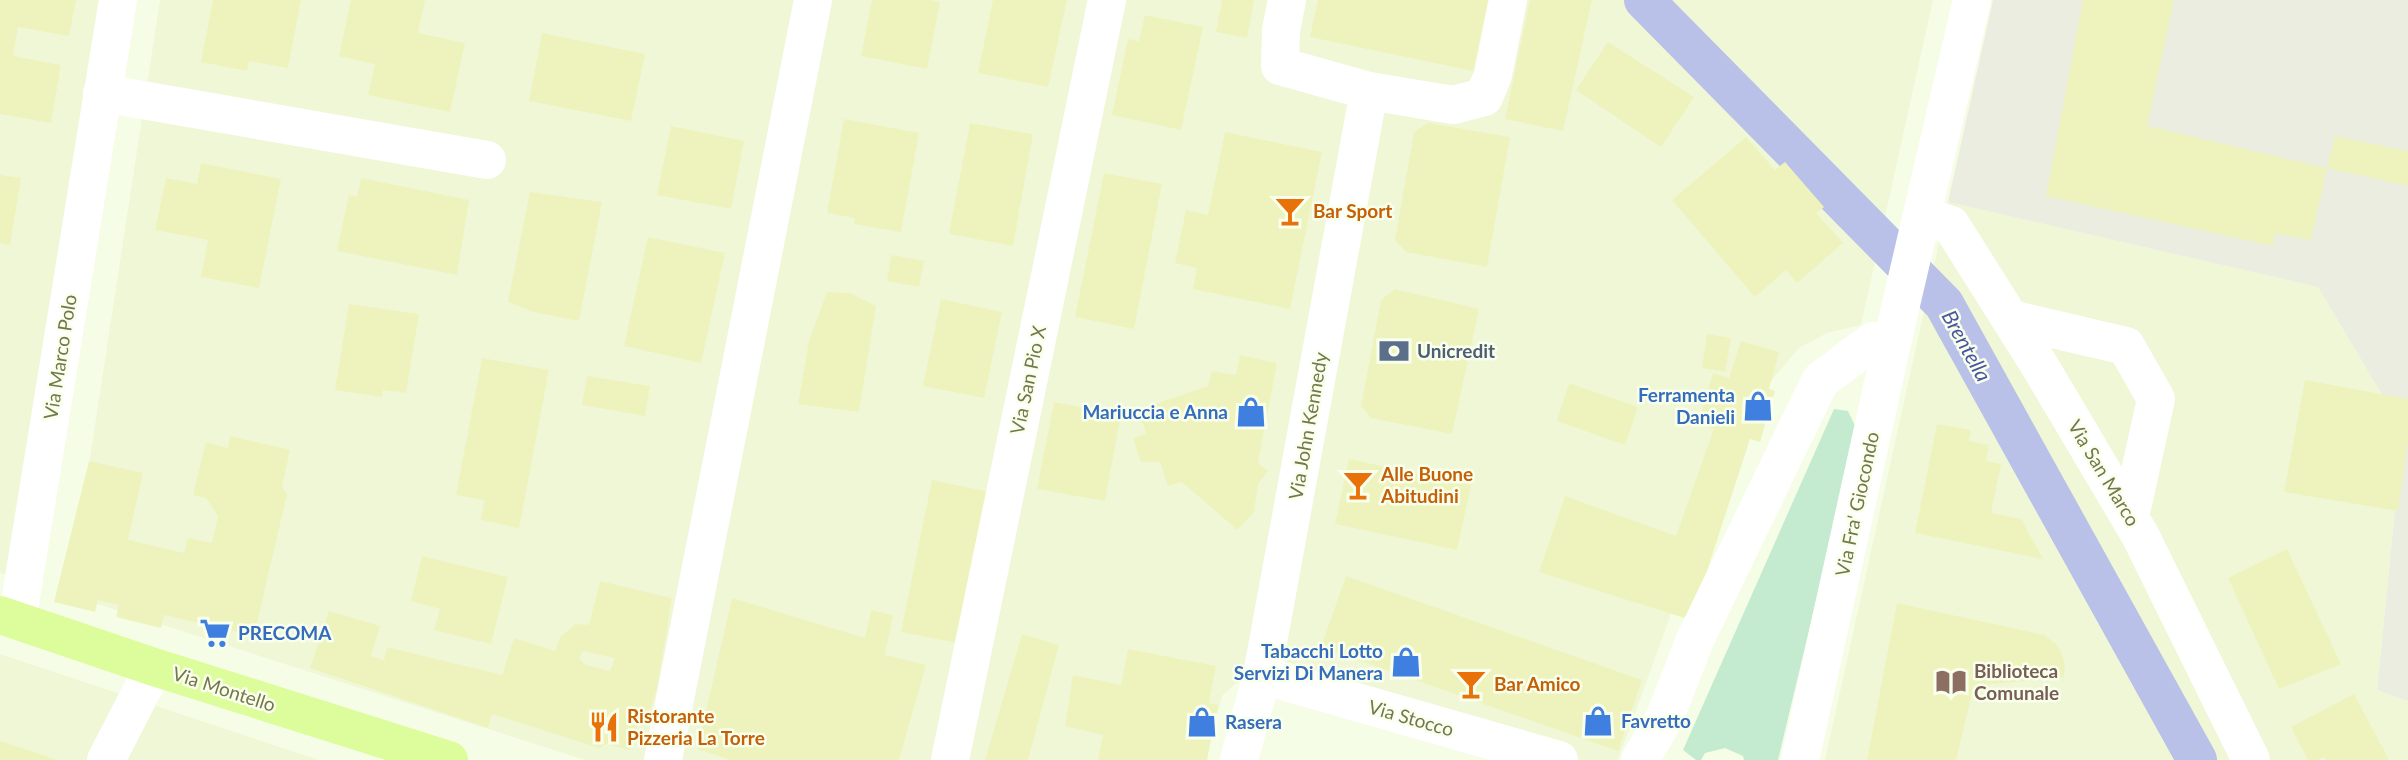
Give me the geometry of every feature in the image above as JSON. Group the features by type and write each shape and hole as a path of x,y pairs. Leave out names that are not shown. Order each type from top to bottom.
{"main road":[{"name":"Via Montello","path":"9,618 449,760"}],"street":[{"name":"Via Marco Polo","path":"9,618 118,0"},
{"path":"663,760 813,0"},
{"name":"Via San Pio X","path":"950,760 1107,0"},
{"path":"1287,0 1281,30 1280,66 1369,91 1453,105 1483,97 1493,75 1508,0"},
{"path":"1917,239 1972,0"},
{"name":"Via John Kennedy","path":"1239,760 1262,675 1369,91"},
{"path":"102,93 488,160"},
{"name":"Via San Marco","path":"1917,239 1951,225 2130,517 2251,760"},
{"name":"Via Fra' Giocondo","path":"1800,760 1917,239"},
{"path":"2010,319 2126,346 2156,399 2130,517"},
{"path":"1640,760 1664,719 1695,640 1820,381 1873,341 1894,334"},
{"path":"106,760 154,667"},
{"name":"Via Stocco","path":"1262,675 1559,760"}],"shaded area":[{"path":"0,0 101,0 13,577 0,573"},
{"path":"160,0 1933,0 1861,325 1827,333 1799,348 1769,383 1736,435 1618,760 1500,760 1246,682 1236,683 1222,696 1206,760 585,760 69,595"},
{"path":"1993,0 2408,0 2408,701 2377,690 2403,430 2318,287 1948,202"},
{"path":"1948,202 2318,287 2403,430 2377,690 2408,701 2408,760 1825,760"},
{"path":"1834,409 1848,411 1857,430 1778,760 1744,760 1743,756 1725,748 1705,753 1701,760 1696,760 1683,750"},
{"path":"0,654 319,760 0,760"}],"building":[{"path":"0,0 76,0 69,36 18,27 13,56 61,65 51,123 0,114"},
{"path":"213,0 301,0 288,68 249,61 247,71 201,62"},
{"path":"351,0 425,0 418,33 465,43 450,112 368,95 375,64 339,56"},
{"path":"872,0 940,2 927,69 861,56"},
{"path":"993,0 1067,0 1048,87 978,73"},
{"path":"1222,0 1254,0 1247,38 1216,32"},
{"path":"1318,0 1488,0 1473,71 1310,37"},
{"path":"1530,0 1592,0 1563,131 1505,119"},
{"path":"2083,0 2174,0 2147,126 2327,168 2311,240 2275,233 2273,246 2046,196"},
{"path":"1145,15 1203,27 1181,130 1112,115 1128,39 1139,41"},
{"path":"542,33 645,54 631,121 529,101"},
{"path":"1608,42 1694,97 1661,147 1576,90"},
{"path":"844,119 919,133 901,232 854,224 855,218 827,213"},
{"path":"970,123 1033,134 1013,246 949,234"},
{"path":"1428,123 1510,137 1487,267 1406,252 1395,240 1414,132"},
{"path":"671,126 744,141 731,209 657,195"},
{"path":"1225,132 1322,152 1290,309 1193,289 1197,268 1175,263 1186,210 1208,215"},
{"path":"2335,136 2408,151 2408,186 2327,168"},
{"path":"1746,137 1775,170 1785,162 1824,207 1816,213 1843,243 1797,283 1786,270 1755,297 1672,200"},
{"path":"201,163 281,179 259,288 201,277 208,240 155,230 166,178 197,184"},
{"path":"1104,173 1162,184 1134,329 1075,317"},
{"path":"0,175 21,178 10,245 0,243"},
{"path":"361,178 469,200 457,275 337,251 349,195 357,197"},
{"path":"530,192 602,202 579,321 533,312 508,302"},
{"path":"648,237 725,253 701,363 624,346"},
{"path":"891,255 924,261 919,287 887,281"},
{"path":"1395,289 1479,309 1452,434 1371,418 1361,406 1381,300"},
{"path":"827,292 850,293 876,306 859,412 798,404 809,341"},
{"path":"941,299 1002,312 984,398 923,386"},
{"path":"349,304 419,314 406,393 383,390 382,397 335,390"},
{"path":"1707,334 1731,338 1725,372 1702,368"},
{"path":"1741,341 1779,352 1769,389 1775,391 1760,442 1750,439 1691,620 1539,572 1565,496 1676,536 1714,429 1698,423 1713,373 1729,378"},
{"path":"1240,355 1277,363 1258,463 1268,471 1258,484 1254,512 1237,530 1182,482 1168,486 1160,462 1141,462 1133,439 1146,433 1138,410 1208,386 1212,371 1236,375"},
{"path":"482,358 549,370 519,528 481,520 484,500 456,495"},
{"path":"587,376 650,386 645,416 582,405"},
{"path":"2305,380 2408,399 2408,440 2398,511 2284,492"},
{"path":"1569,383 1638,407 1625,445 1557,421"},
{"path":"1054,402 1121,414 1105,501 1037,489"},
{"path":"1937,424 1971,430 1969,441 1989,445 1986,461 2001,464 1991,513 2021,519 2043,559 1915,533"},
{"path":"230,436 290,450 282,487 287,494 254,636 164,615 161,628 116,617 119,605 98,600 95,612 54,602 89,461 143,473 128,540 184,553 188,538 212,543 218,516 206,498 193,495 206,442 228,448"},
{"path":"1349,459 1471,485 1457,550 1335,524"},
{"path":"932,480 999,494 968,645 901,632"},
{"path":"2287,549 2341,664 2279,689 2228,578"},
{"path":"422,556 508,577 491,644 434,630 440,609 411,601"},
{"path":"1346,576 1642,680 1618,751 1321,647"},
{"path":"600,581 672,598 657,688 645,727 638,724 630,750 607,744 599,748 492,714 488,728 310,668 329,611 380,626 371,656 384,660 387,647 502,675 514,638 555,651 560,637 576,624 589,625","holes":["583,651 615,658 610,671 586,665 579,658"]},
{"path":"732,598 865,638 871,610 893,615 885,655 926,665 899,760 731,760 697,749"},
{"name":"Biblioteca Comunale","path":"1897,603 2044,635 2056,644 2061,652 2065,664 2064,677 1974,686 1956,760 1867,760"},
{"path":"1022,634 1059,645 1028,760 985,760"},
{"path":"1128,649 1216,666 1209,703 1218,705 1207,760 1098,760 1103,735 1065,726 1073,675 1121,685"},
{"path":"2354,694 2389,760 2326,760 2324,757 2308,760 2291,727"},
{"path":"0,741 43,755 56,760 0,760"}],"waterway":[{"name":"Brentella","path":"1644,0 1944,304 2197,760"}],"place":[{"name":"Bar Sport","path":"1290,211"},
{"name":"Unicredit","path":"1394,351"},
{"name":"Ferramenta Danieli","path":"1758,406"},
{"name":"Mariuccia e Anna","path":"1251,412"},
{"name":"Alle Buone Abitudini","path":"1358,485"},
{"name":"PRECOMA","path":"215,633"},
{"name":"Tabacchi Lotto Servizi Di Manera","path":"1406,662"},
{"name":"Biblioteca Comunale","path":"1951,682"},
{"name":"Bar Amico","path":"1471,684"},
{"name":"Favretto","path":"1598,721"},
{"name":"Rasera","path":"1202,722"},
{"name":"Ristorante Pizzeria La Torre","path":"604,727"}]}
